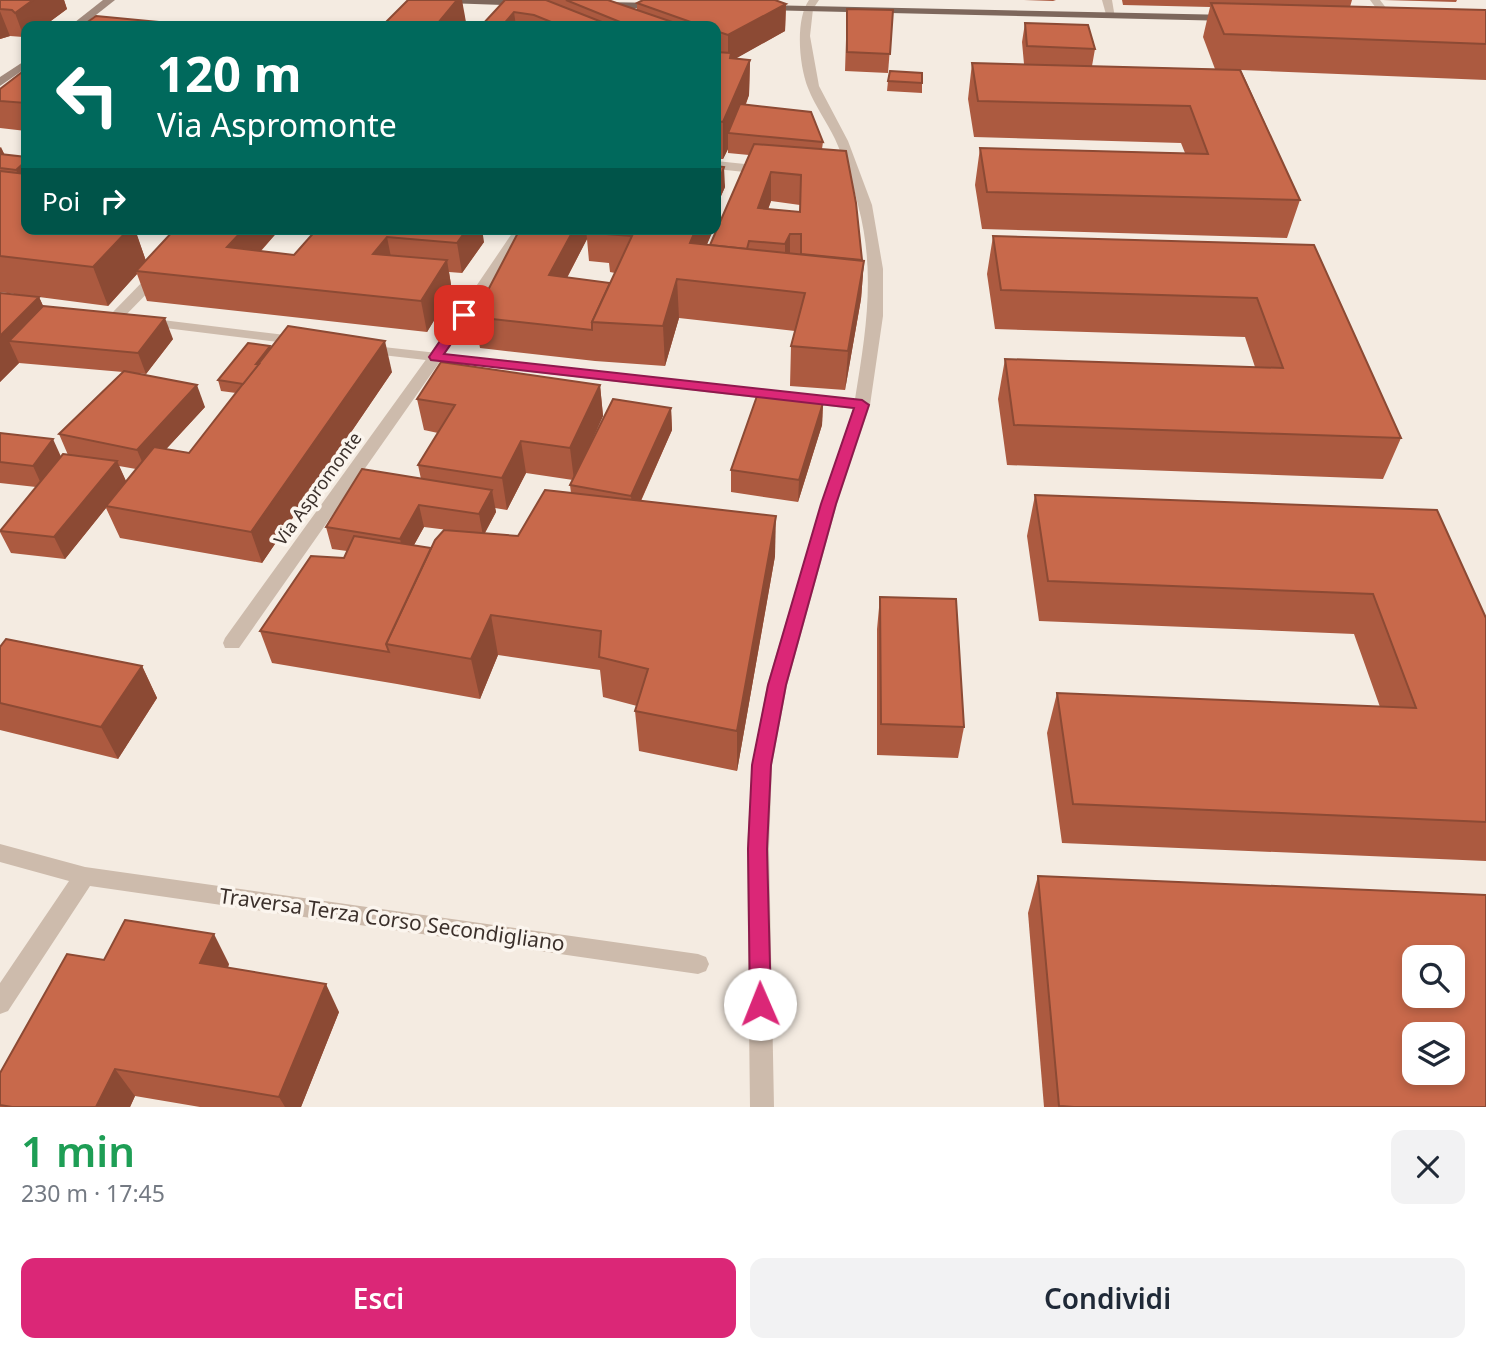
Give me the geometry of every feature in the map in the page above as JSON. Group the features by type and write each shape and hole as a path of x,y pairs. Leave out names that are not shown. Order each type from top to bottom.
{"main road":[{"path":"82,21 110,0"},
{"path":"446,0 539,3"},
{"path":"593,2 673,6"},
{"path":"754,8 811,4 1111,16 1237,18"},
{"path":"1377,21 1404,22"},
{"path":"0,83 21,67"}],"street":[{"path":"1107,0 1111,16"},
{"path":"1376,0 1391,21"},
{"path":"762,1107 758,849 762,765 777,685 829,504 862,405 876,316 876,270 865,205 848,177 842,141 813,86 805,36 811,4"},
{"path":"721,166 785,172"},
{"name":"Via Aspromonte","path":"232,643 436,357 518,235"},
{"path":"172,260 109,317 316,343"},
{"path":"355,348 862,405"},
{"name":"Traversa Terza Corso Secondigliano","path":"0,853 85,876 698,964"},
{"path":"0,1003 85,876"}],"building":[{"path":"0,0 33,0 15,13 12,10 0,9"},
{"path":"408,0 457,0 440,21 387,21"},
{"path":"505,0 546,0 599,21 549,21 534,15 514,12 506,21 486,21"},
{"path":"566,0 608,0 669,21 618,21"},
{"path":"643,0 775,0 786,4 728,35 721,33 721,21 688,21 637,3"},
{"path":"1211,3 1486,10 1486,44 1224,34"},
{"path":"847,9 893,10 890,54 847,52"},
{"path":"96,16 148,21 89,21"},
{"path":"1025,23 1088,25 1095,49 1027,46"},
{"path":"721,52 731,53 730,58 750,60 723,122"},
{"path":"972,63 1240,70 1300,200 987,192 980,148 1208,154 1190,106 978,101"},
{"path":"890,71 922,73 922,83 888,81"},
{"path":"21,73 21,103 0,101 0,89"},
{"path":"740,104 811,112 823,142 728,133"},
{"path":"754,144 846,151 856,203 862,260 801,254 801,234 790,234 785,244 749,241 747,249 710,245 714,235 721,235 721,220","holes":["771,172 801,175 800,212 758,208"]},
{"path":"0,154 21,156 21,166 16,170 0,168"},
{"path":"0,171 21,173 21,235 123,235 93,267 0,256"},
{"path":"169,235 238,235 227,247 294,255 312,235 463,235 457,243 387,237 373,254 447,260 421,301 136,271"},
{"path":"517,235 571,235 549,275 610,283 592,322 592,330 474,317"},
{"path":"620,235 693,235 690,243 864,261 848,351 791,346 805,293 677,279 663,326 592,322 632,236"},
{"path":"993,236 1314,245 1401,438 1014,425 1005,359 1283,368 1257,298 1001,290"},
{"path":"0,293 39,297 0,336"},
{"path":"43,306 165,318 138,353 9,341"},
{"path":"288,326 385,341 251,532 106,506 154,447 189,453"},
{"path":"248,343 270,346 243,384 218,380"},
{"path":"441,362 600,385 570,448 521,441 502,478 418,465 455,405 417,399"},
{"path":"124,371 197,385 137,450 59,434"},
{"path":"757,396 823,403 799,480 731,470"},
{"path":"613,399 671,408 631,496 570,485"},
{"path":"0,433 53,439 33,466 0,462"},
{"path":"63,454 117,461 54,537 0,531"},
{"path":"362,469 492,490 479,514 419,505 400,539 326,527"},
{"path":"545,490 776,516 737,731 635,711 648,669 599,657 601,631 491,615 471,659 386,644 435,540 444,530 518,536"},
{"path":"1035,495 1437,510 1486,618 1486,822 1073,804 1057,693 1416,708 1373,594 1048,581"},
{"path":"354,536 431,548 386,644 389,652 260,631 311,556 344,558"},
{"path":"880,597 956,599 964,727 881,724"},
{"path":"6,639 142,666 101,727 0,703 0,647"},
{"path":"1038,876 1486,895 1486,1107 1059,1106"},
{"path":"125,920 214,934 200,963 326,984 279,1097 115,1069 96,1107 0,1105 0,1073 67,954 104,960"}],"route":[{"path":"464,315 436,357 862,405 829,504 777,685 762,765 758,849 760,1004"}]}
